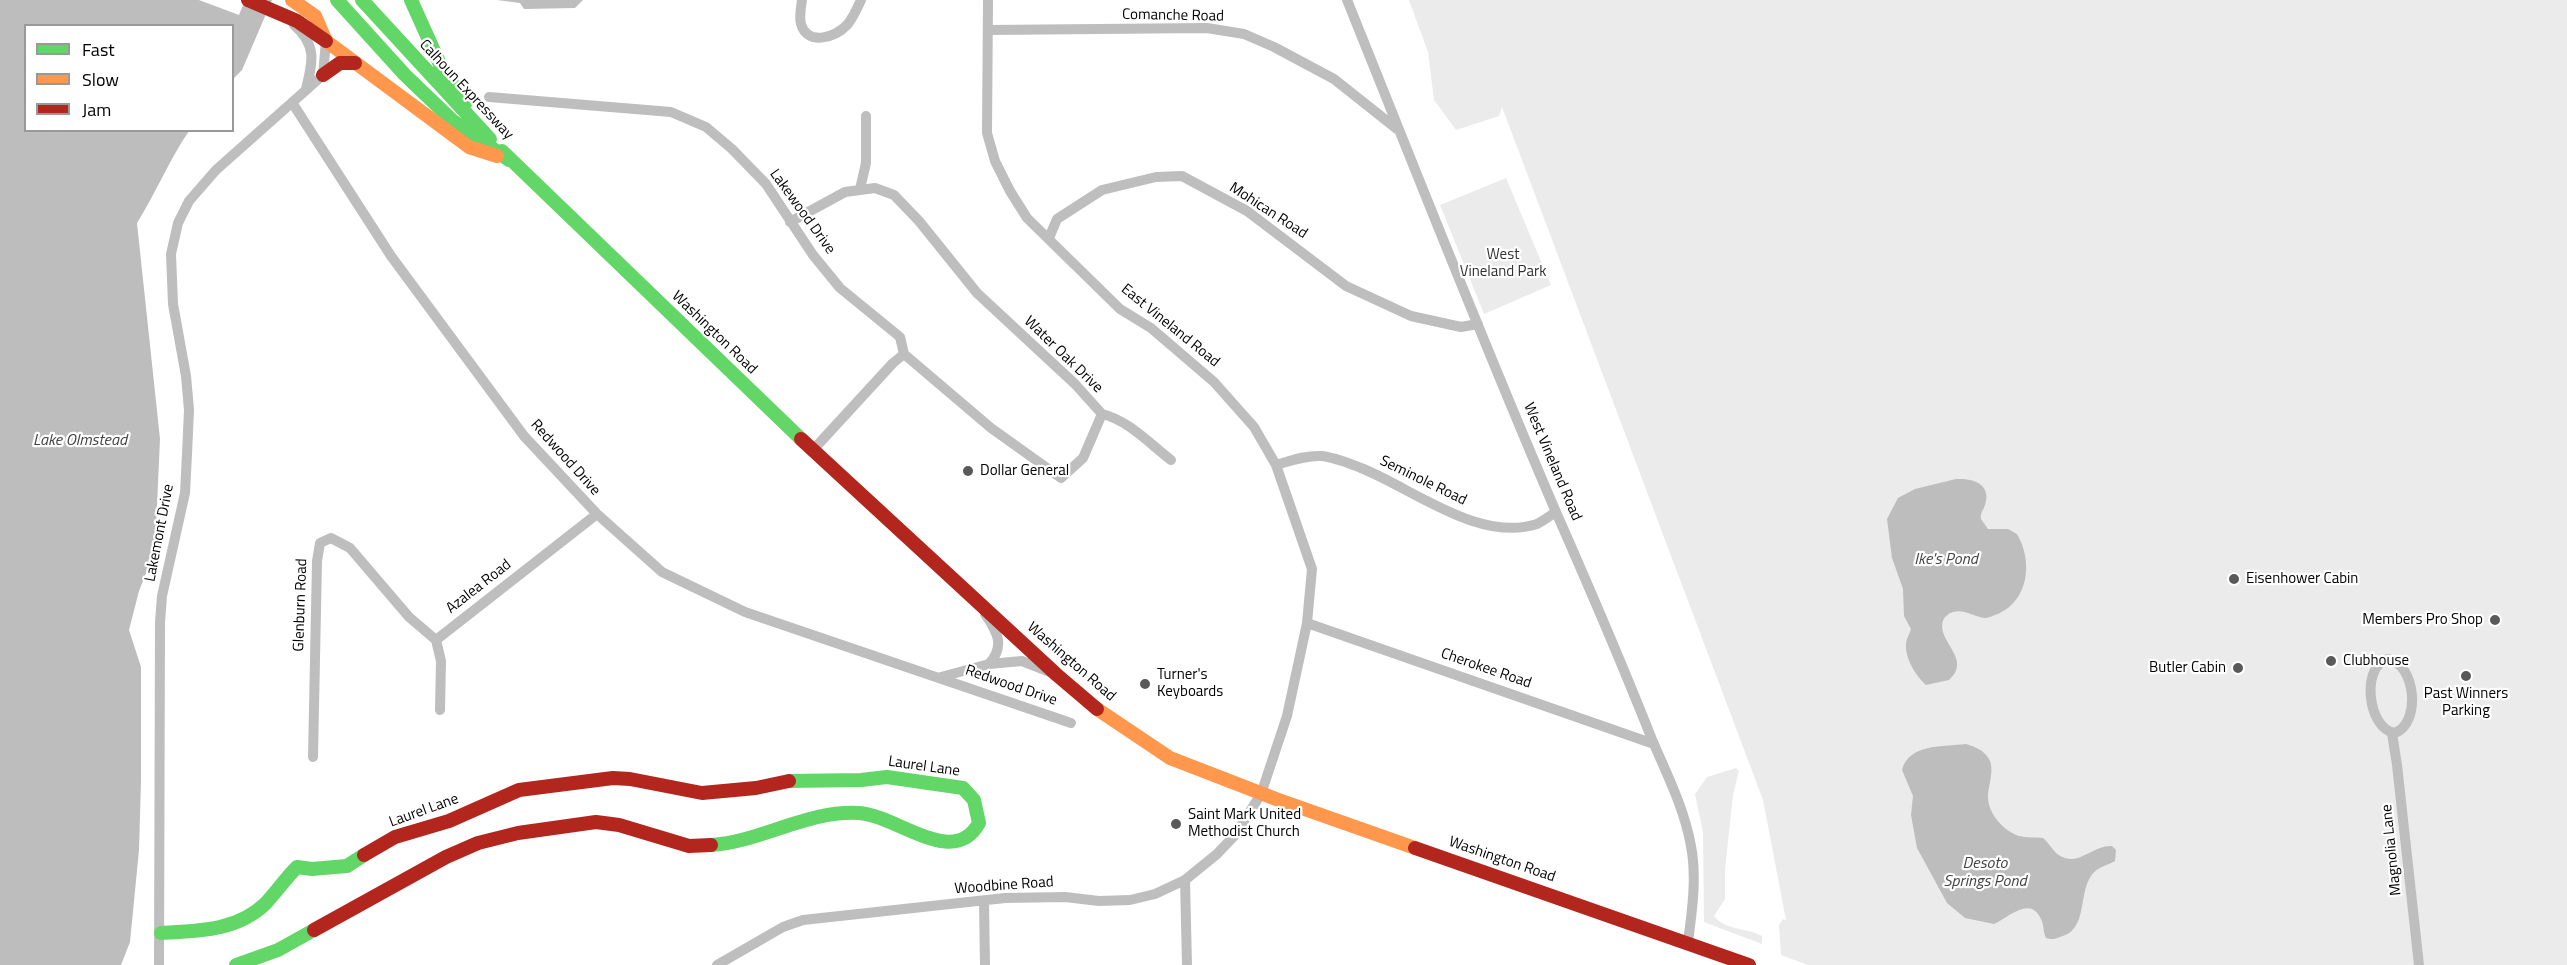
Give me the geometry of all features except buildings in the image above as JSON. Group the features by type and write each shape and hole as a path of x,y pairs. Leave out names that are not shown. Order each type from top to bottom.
{"main road":[{"path":"248,0 297,21 469,147 509,160"},
{"path":"292,0 314,14 326,41"},
{"name":"Calhoun Expressway","path":"337,0 405,75 453,121 509,160"},
{"name":"Calhoun Expressway","path":"362,0 388,32 454,96 509,160"},
{"path":"411,0 443,71 509,160"},
{"path":"323,75 339,63 355,63"},
{"name":"Washington Road","path":"509,160 813,450 1057,675 1107,717 1170,759 1261,794 1749,965"},
{"name":"Laurel Lane","path":"161,933 210,930 241,922 266,902 285,877 297,867 312,869 347,866 396,837 449,821 519,790 537,786 613,778 630,779 702,793 756,788 793,780 861,780 887,777 963,788 974,800 979,823 973,834 957,842 940,843 882,817 858,813 807,820 727,844 689,846 618,825 596,822 518,833 478,843 446,857 287,946 236,965"}],"street":[{"path":"802,0 800,22 806,34 815,38 828,38 846,27 861,0"},
{"name":"East Vineland Road","path":"988,0 987,133 995,161 1010,191 1027,218 1120,309 1151,328 1215,381 1254,427 1276,465 1312,569 1307,623 1287,716 1261,794"},
{"name":"West Vineland Road","path":"1347,0 1478,324 1556,512 1598,604 1682,809 1691,848 1693,905 1688,942"},
{"path":"283,15 306,36 312,50 312,67 306,89"},
{"name":"Comanche Road","path":"988,30 1207,28 1244,34 1334,79 1400,131"},
{"path":"323,75 326,41"},
{"name":"Lakemont Drive","path":"159,965 161,933 160,622 162,596 185,493 189,410 186,376 173,304 171,254 178,223 189,201 216,170 323,75"},
{"name":"Lakewood Drive","path":"489,97 671,112 706,127 732,149 766,184 813,255 840,288 900,337 904,354"},
{"name":"Redwood Drive","path":"292,104 391,256 524,436 597,514 662,572 745,612 1071,723"},
{"path":"860,189 866,163 866,116"},
{"name":"Mohican Road","path":"1049,238 1057,219 1102,190 1156,177 1182,176 1247,211 1346,286 1411,316 1461,327 1478,324"},
{"name":"Water Oak Drive","path":"790,222 845,192 875,188 894,195 919,221 977,293 1075,384 1102,414 1083,458 1061,478 991,428 904,354"},
{"path":"813,450 904,354"},
{"path":"1102,414 1126,425 1171,460"},
{"name":"Seminole Road","path":"1276,465 1320,456 1342,461 1380,476 1463,517 1495,527 1538,524 1556,512"},
{"name":"Azalea Road","path":"436,640 597,514"},
{"name":"Glenburn Road","path":"313,757 317,561 320,543 331,538 350,548 410,617 436,640"},
{"name":"Redwood Drive","path":"974,597 992,624 999,640 998,654 989,664"},
{"name":"Cherokee Road","path":"1307,623 1654,744"},
{"path":"436,640 441,661 440,710"},
{"path":"2388,658 2400,666 2409,682 2412,698 2407,722 2398,731 2391,733 2378,721 2370,696 2377,666 2382,660 2388,658"},
{"name":"Redwood Drive","path":"940,677 989,664 1022,661 1057,675"},
{"name":"Magnolia Lane","path":"2391,733 2397,765 2419,965"},
{"name":"Woodbine Road","path":"717,965 783,927 803,920 1033,897 1065,897 1099,901 1130,900 1155,894 1185,880 1217,854 1234,836 1261,794"},
{"path":"1185,880 1187,965"},
{"path":"984,901 985,965"}],"green space":[{"path":"1409,0 2567,0 2567,965 1808,965 1781,955 1779,925 1783,919 1786,920 1763,800 1502,107 1499,116 1456,130 1434,100 1428,52"},
{"name":"West Vineland Park","path":"1506,178 1551,285 1484,314 1440,205"},
{"path":"1736,768 1739,771 1733,795 1725,869 1725,899 1714,916 1730,927 1762,936 1762,944 1704,922 1703,832 1695,794 1707,777"}],"water":[{"name":"Lake Olmstead","path":"0,0 199,0 239,15 245,0 272,0 242,70 234,78 234,24 24,24 24,132 188,132 137,223 160,439 155,550 139,591 129,630 141,667 139,850 130,942 121,965 0,965"},
{"path":"497,0 583,0 575,8 524,9 520,3"},
{"name":"Ike's Pond","path":"1956,479 1974,481 1983,487 1986,498 1981,519 1988,529 2008,529 2017,534 2025,556 2025,579 2016,599 1998,614 1985,618 1957,611 1946,617 1942,628 1956,657 1955,672 1949,680 1926,685 1914,670 1906,651 1911,629 1904,616 1903,589 1892,558 1887,519 1898,498 1915,489"},
{"name":"Desoto Springs Pond","path":"1966,744 1982,751 1989,759 1991,778 1988,797 1991,810 1998,821 2013,834 2043,838 2056,853 2064,858 2077,858 2104,847 2112,846 2116,850 2115,861 2091,876 2079,920 2069,933 2055,939 2046,938 2041,919 2036,912 2025,908 1994,924 1965,918 1947,903 1917,848 1911,815 1913,796 1902,770 1906,761 1912,755 1928,748"}],"traffic: fast":[{"path":"337,0 405,75 453,121 509,160"},
{"path":"362,0 490,139"},
{"path":"411,0 443,71 466,102"},
{"path":"502,151 801,439"},
{"path":"711,845 730,843 821,816 840,813 874,816 940,841 955,841 968,836 979,823 974,800 963,788 887,777 861,780 789,781"},
{"path":"161,933 203,930 230,924 243,919 266,903 297,867 312,869 347,866 364,855"},
{"path":"236,965 278,950 314,930"}],"traffic: slow":[{"path":"292,0 315,16 326,41"},
{"path":"326,41 469,147 497,156"},
{"path":"1097,709 1170,758 1276,799 1415,848"}],"traffic: jam":[{"path":"248,0 297,21 326,41"},
{"path":"323,75 340,63 355,63"},
{"path":"801,439 1057,675 1097,709"},
{"path":"364,855 395,837 449,821 519,790 613,778 630,779 702,793 756,788 789,781"},
{"path":"314,930 446,857 478,843 518,833 596,822 619,825 689,846 711,845"},
{"path":"1415,848 1749,965"}],"place":[{"name":"Dollar General","path":"968,471"},
{"name":"Eisenhower Cabin","path":"2234,579"},
{"name":"Members Pro Shop","path":"2495,620"},
{"name":"Clubhouse","path":"2331,661"},
{"name":"Butler Cabin","path":"2238,668"},
{"name":"Past Winners Parking","path":"2466,676"},
{"name":"Turner's Keyboards","path":"1145,684"},
{"name":"Saint Mark United Methodist Church","path":"1176,824"}]}
